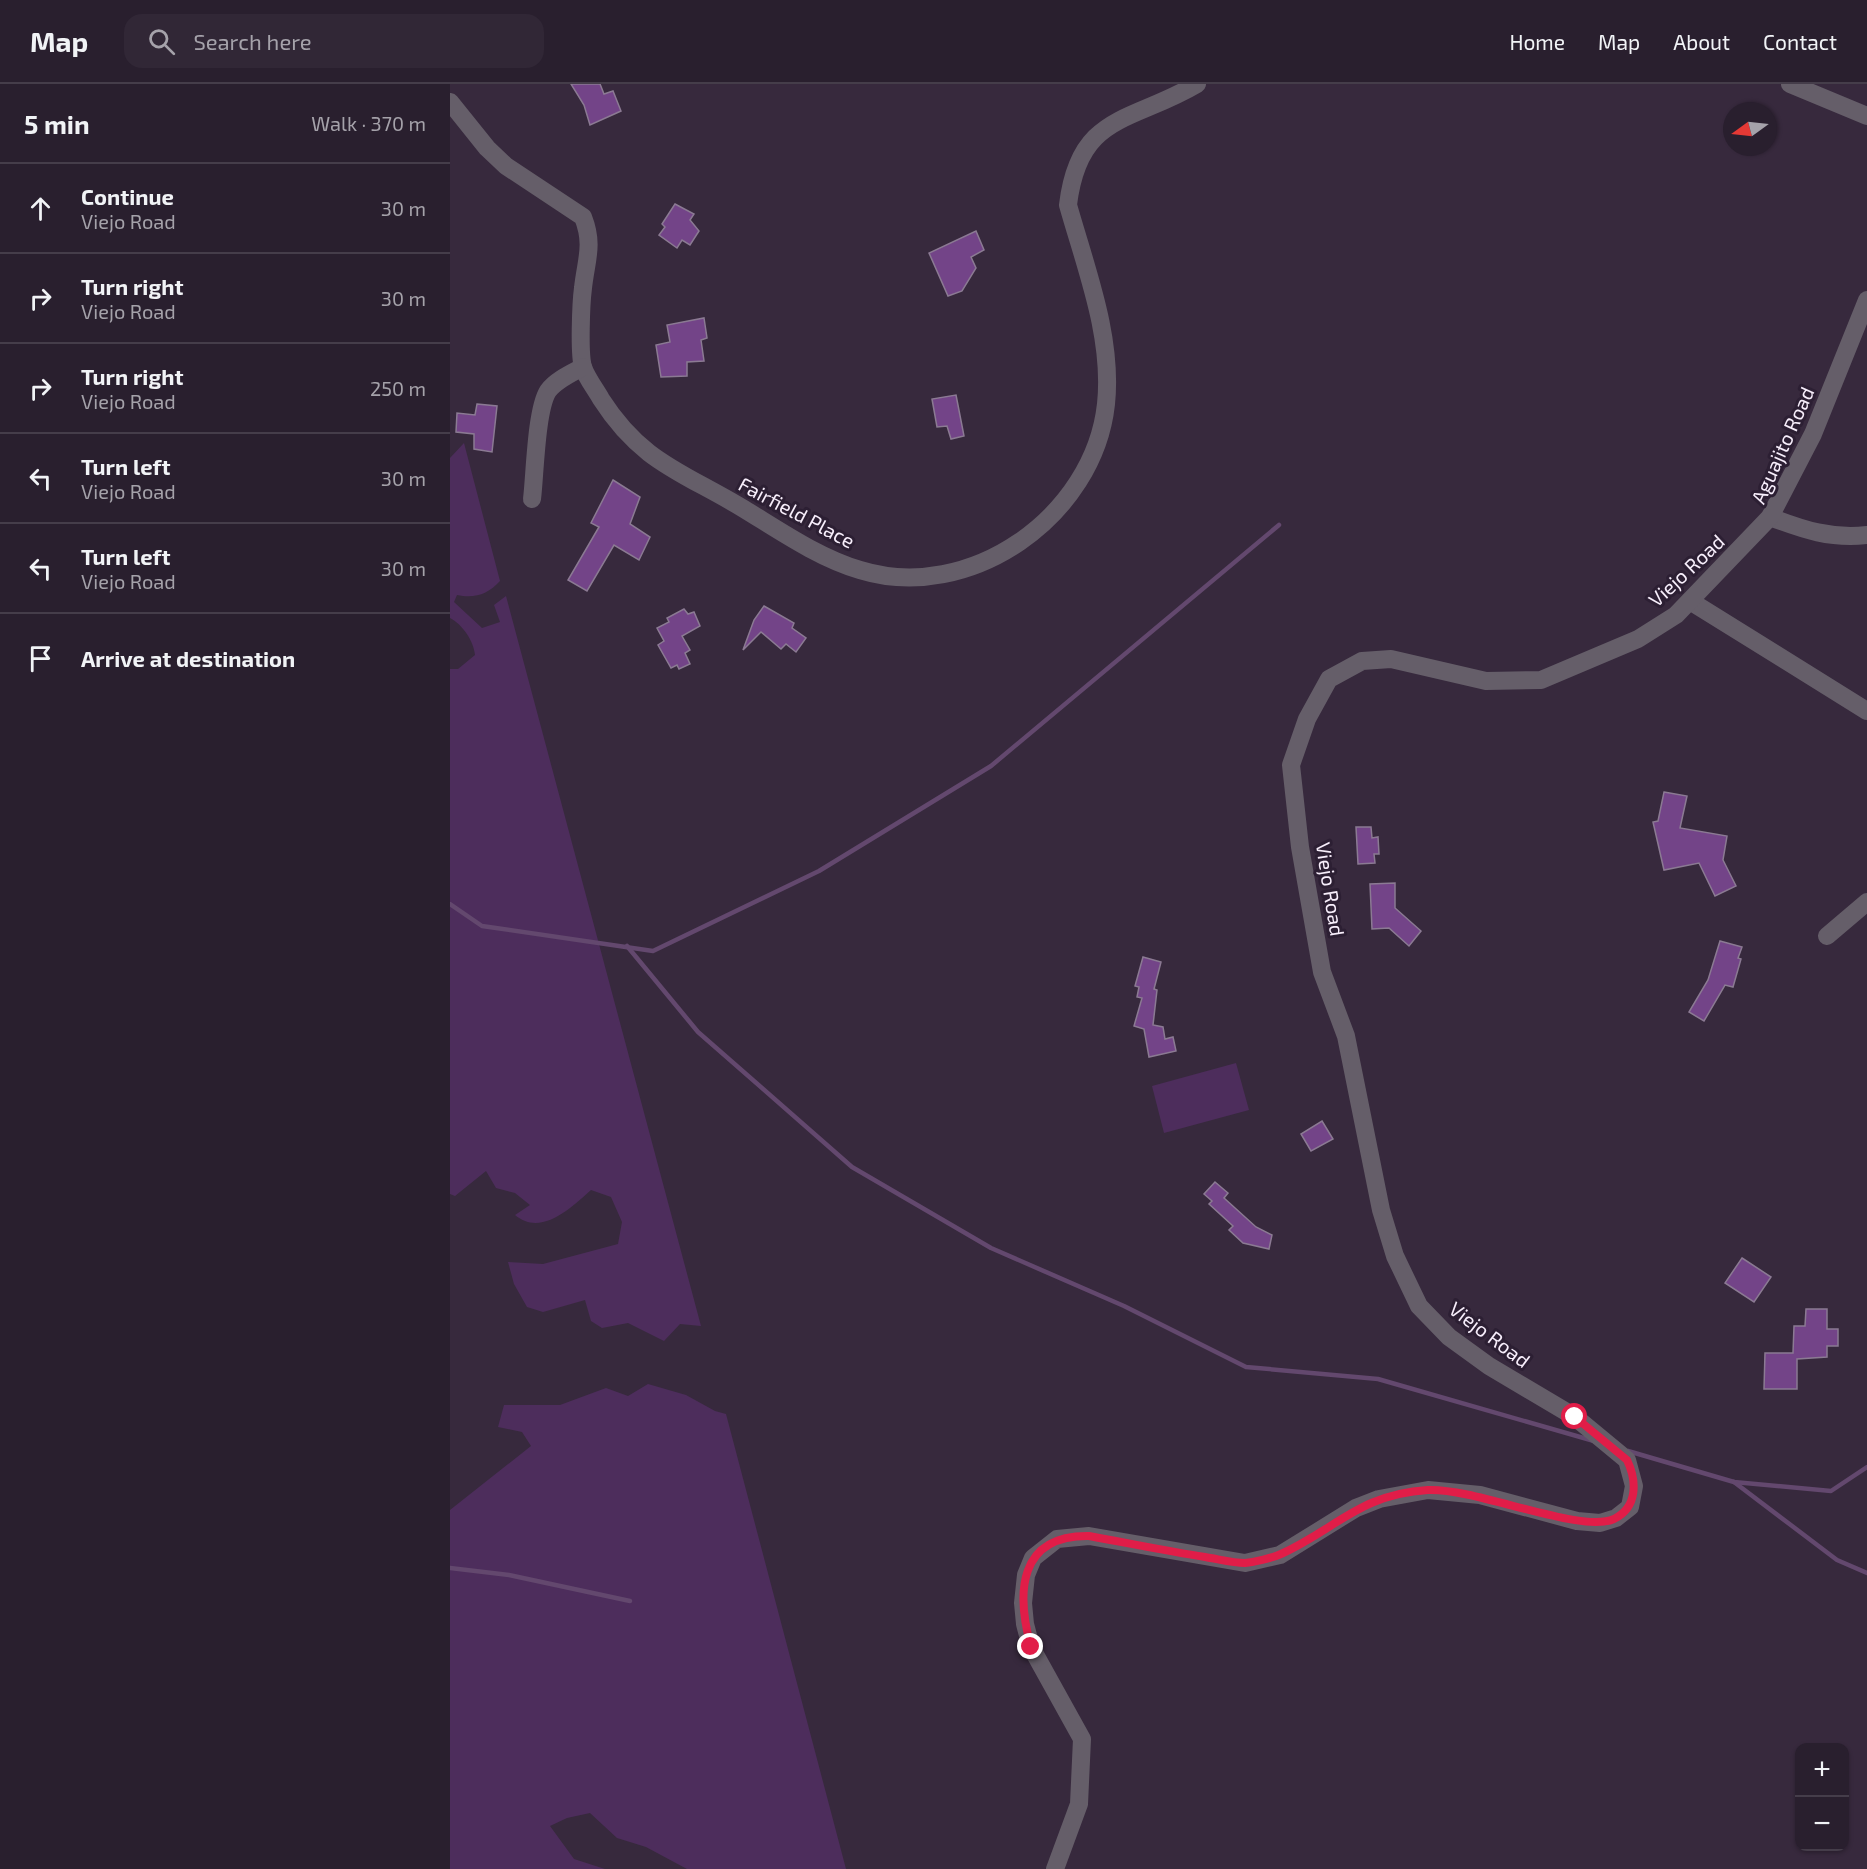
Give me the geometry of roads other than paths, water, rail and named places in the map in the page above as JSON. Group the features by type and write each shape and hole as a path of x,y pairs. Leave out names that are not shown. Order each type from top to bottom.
{"street":[{"name":"Fairfield Place","path":"583,367 624,432 646,453 798,542 860,570 892,576 926,576 953,572 995,557 1030,536 1058,511 1079,484 1101,428 1106,405 1107,365 1101,323 1068,205 1078,160 1091,139 1107,128 1197,84"},
{"path":"1790,84 1867,116"},
{"path":"450,102 487,148 506,166 583,217 588,230 590,259 583,288 583,367 561,379 549,391 543,406 532,499"},
{"name":"Aguajito Road","path":"1867,300 1814,434 1770,517 1814,534 1843,538 1867,535"},
{"name":"Viejo Road","path":"1055,1869 1079,1804 1082,1739 1036,1657 1025,1624 1023,1603 1026,1575 1033,1558 1046,1546 1068,1536 1089,1536 1245,1563 1280,1555 1356,1508 1379,1499 1428,1490 1480,1495 1577,1521 1600,1523 1616,1518 1630,1507 1634,1486 1627,1460 1575,1417 1489,1366 1449,1337 1419,1306 1395,1256 1381,1210 1346,1036 1322,972 1300,847 1292,765 1306,719 1329,679 1362,661 1391,659 1486,681 1540,680 1638,639 1676,615 1770,517"},
{"path":"1690,601 1867,711"},
{"path":"1827,936 1867,902"}],"waterway":[{"path":"450,904 482,926 653,951 819,871 991,766 1279,525"},
{"path":"627,946 698,1032 852,1167 991,1248 1124,1306 1246,1367 1378,1379 1594,1441"},
{"path":"1628,1451 1734,1482 1831,1491 1867,1467"},
{"path":"1734,1482 1837,1560 1867,1573"},
{"path":"450,1568 509,1575 630,1601"}]}
